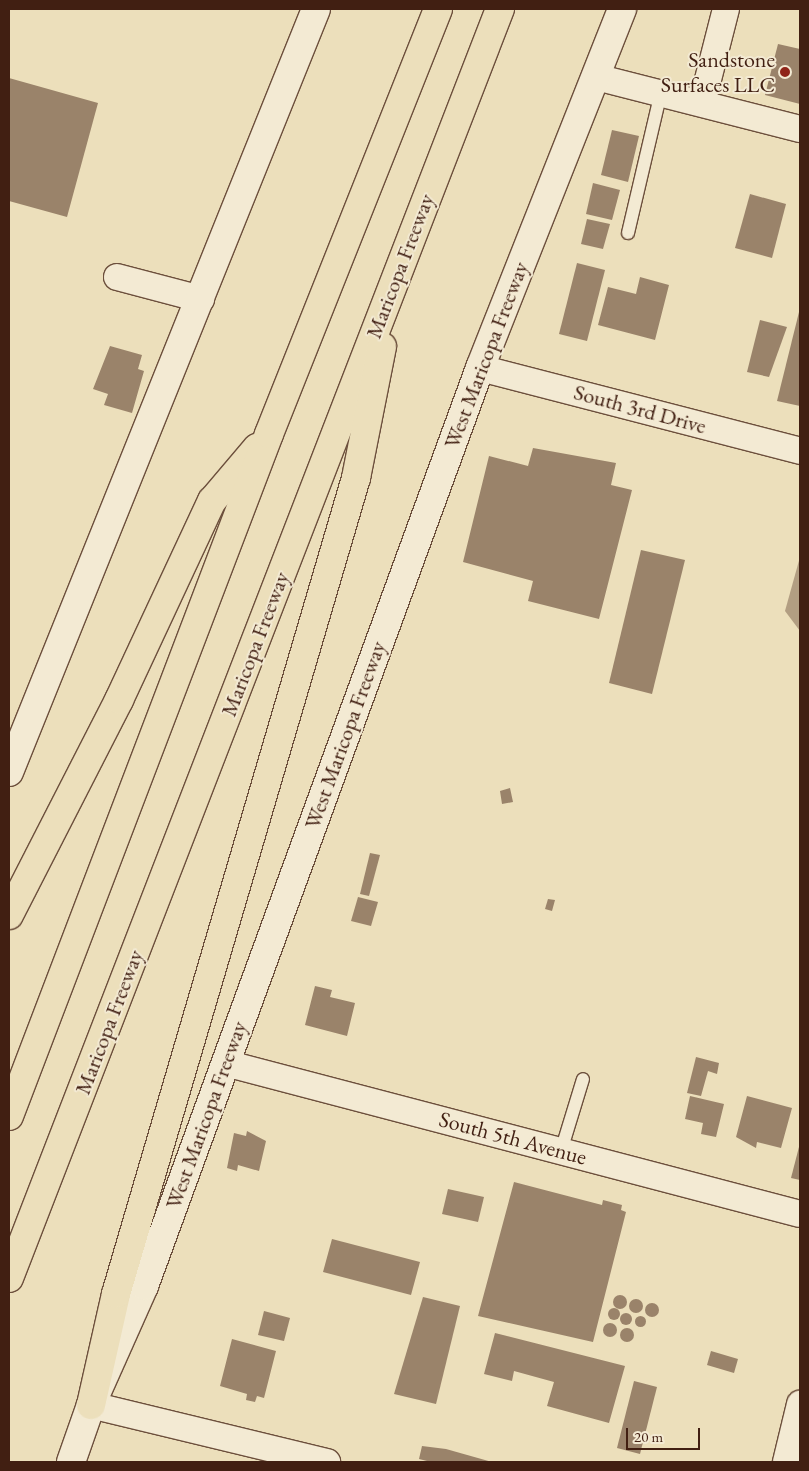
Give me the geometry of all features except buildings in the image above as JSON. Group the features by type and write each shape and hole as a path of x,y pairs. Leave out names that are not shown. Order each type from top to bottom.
{"highway":[{"path":"9,1116 269,434 438,9"},
{"name":"Maricopa Freeway","path":"9,1278 500,9"},
{"path":"91,1405 116,1294 356,478 397,272"},
{"path":"9,916 119,700 212,501 269,434"}],"main road":[{"path":"9,772 201,299 316,9"},
{"name":"West Maricopa Freeway","path":"71,1462 91,1405 144,1286 480,368 622,9"}],"street":[{"path":"702,103 726,9"},
{"path":"596,77 800,129"},
{"path":"117,278 201,299"},
{"name":"South 3rd Drive","path":"480,368 800,451"},
{"name":"South 5th Avenue","path":"225,1063 800,1214"},
{"path":"786,1462 800,1404"},
{"path":"91,1405 327,1462"}],"lane":[{"path":"628,233 660,92"},
{"path":"561,1151 582,1079"}],"shaded area":[{"path":"800,557 800,631 785,611"}],"place":[{"name":"Sandstone Surfaces LLC","path":"785,72"}]}
